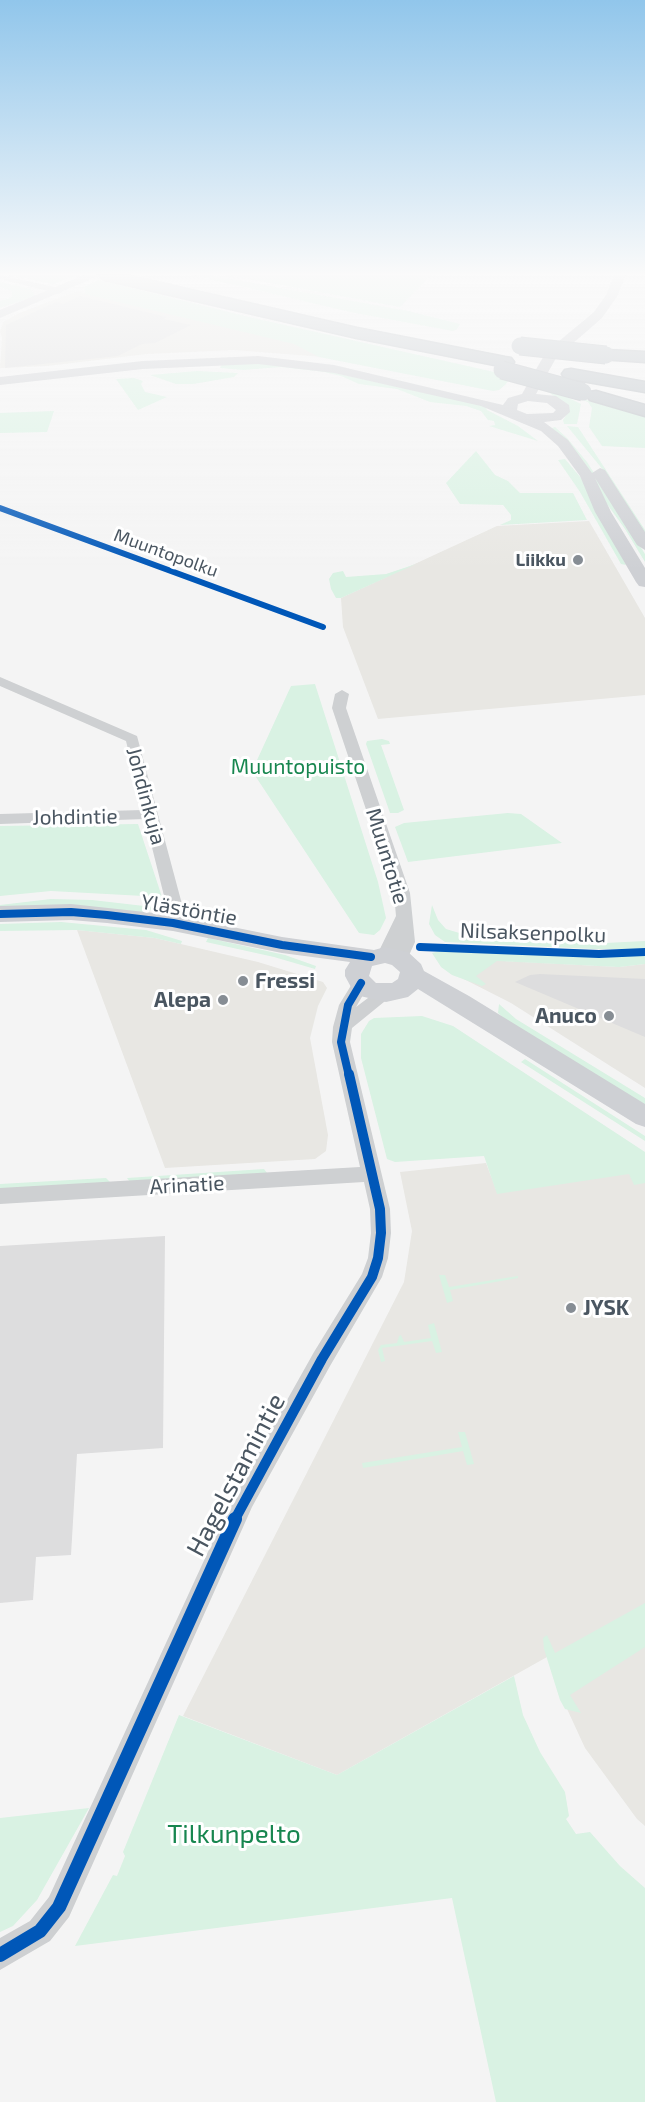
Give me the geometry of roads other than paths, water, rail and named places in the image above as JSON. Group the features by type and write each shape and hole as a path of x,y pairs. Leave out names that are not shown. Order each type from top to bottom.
{"highway":[{"path":"546,373 583,392 645,411"},
{"path":"586,373 645,387"},
{"path":"605,373 645,377"}],"main road":[{"path":"0,375 17,373"},
{"path":"0,381 71,373"},
{"path":"352,373 510,410 554,434 587,476 603,512 645,581"},
{"path":"375,373 457,392 496,398 551,399"},
{"path":"510,410 510,404 524,398 539,373"},
{"path":"526,418 556,417 563,412 564,408 551,399 536,378"},
{"path":"556,417 560,426 579,445 601,475 645,546"},
{"name":"Ylästöntie","path":"0,914 71,912 173,923 282,945 384,974 484,1017 645,1117"}],"street":[{"name":"Johdinkuja","path":"0,681 132,739 175,908 173,923"},
{"name":"Muuntotie","path":"342,694 339,708 402,893 407,942 384,974"},
{"name":"Johdintie","path":"0,819 151,814"},
{"path":"342,1028 384,974"},
{"name":"Hagelstamintie","path":"0,1955 40,1931 59,1907 244,1498 322,1359 372,1277 378,1258 381,1233 380,1209 341,1042 348,1005 384,974"},
{"name":"Arinatie","path":"0,1196 373,1174"}],"place":[{"name":"Liikku","path":"578,560"},
{"name":"Fressi","path":"243,981"},
{"name":"Alepa","path":"223,1000"},
{"name":"Anuco","path":"609,1016"},
{"name":"JYSK","path":"571,1308"}],"park label":[{"name":"Muuntopuisto","path":"298,767"},
{"name":"Tilkunpelto","path":"234,1834"}]}
